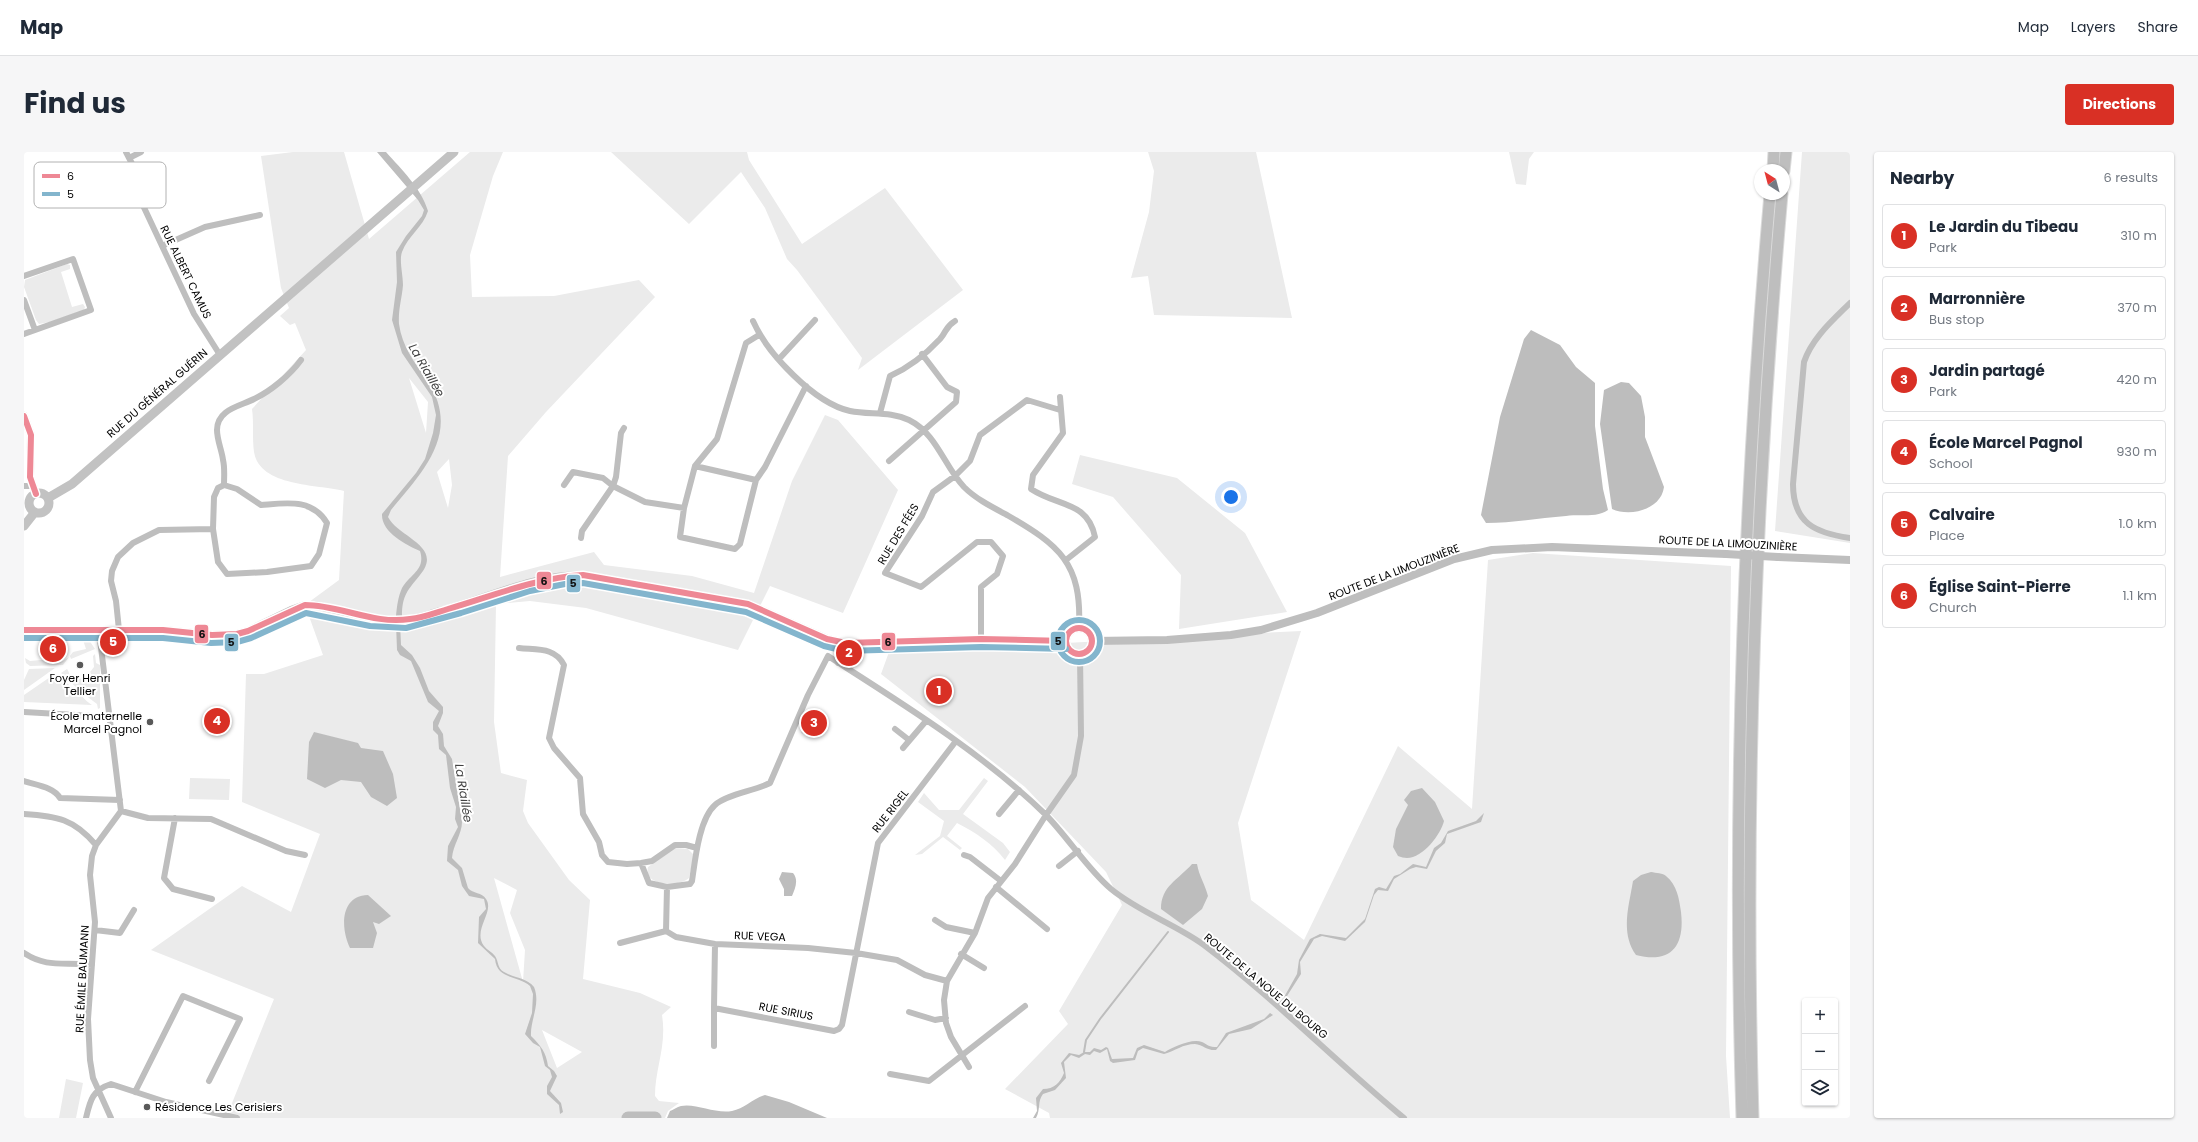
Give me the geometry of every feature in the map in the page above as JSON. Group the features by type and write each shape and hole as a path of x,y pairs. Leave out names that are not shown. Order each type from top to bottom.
{"highway":[{"path":"1773,164 1774,152"},
{"path":"1785,164 1786,152"},
{"path":"1742,1118 1739,875 1742,658 1754,408 1770,200"},
{"path":"1753,1118 1750,868 1754,646 1765,410 1782,200"}],"main road":[{"name":"RUE DU GÉNÉRAL GUÉRIN","path":"48,498 72,484 454,152"},
{"path":"35,490 48,498 47,508 42,512 35,512 31,507 30,501 35,490"},
{"path":"24,526 35,512"}],"street":[{"path":"127,155 141,152"},
{"name":"RUE ALBERT CAMUS","path":"145,208 194,314 220,355"},
{"path":"162,246 205,227 260,215"},
{"path":"24,276 73,258 91,310 24,334"},
{"path":"24,300 35,330"},
{"path":"1850,303 1818,338 1804,362 1793,484 1795,502 1803,518 1808,524 1825,533 1850,538"},
{"path":"779,358 815,320"},
{"path":"753,321 759,335 779,358 820,399 837,408 852,411 896,415 910,420 924,431 934,442 955,476 979,500 1043,538 1066,560 1074,575 1079,596 1079,627"},
{"path":"880,413 890,376 901,371 922,354 940,338 947,325 955,321"},
{"path":"759,335 746,343 717,439 695,466 684,508 680,537 735,549 740,544 756,480 765,467 806,386"},
{"path":"889,461 956,402 957,392 947,387 922,354"},
{"path":"224,485 224,462 216,429 223,416 232,407 254,400 275,385 294,369 301,360"},
{"path":"1060,397 1063,433 1033,475 1031,489 1058,503 1082,511 1093,525 1095,537 1066,560"},
{"path":"955,476 970,461 980,435 1027,400 1060,410"},
{"path":"24,416 31,435 30,476 35,490"},
{"path":"581,538 582,531 613,486 616,477 621,433 624,428"},
{"path":"695,466 756,480"},
{"path":"564,485 573,472 603,478 613,486 645,502 684,508"},
{"name":"RUE DES FÉES","path":"955,476 933,492 922,516 885,573 921,587 977,542 991,542 1003,556 997,574 981,588 981,639"},
{"path":"224,485 236,489 261,505 290,502 311,507 321,513 327,523 319,554 311,566 267,572 227,574 218,562 213,529 214,496 218,488 224,485"},
{"path":"24,486 35,490"},
{"path":"119,630 116,601 111,581 112,571 118,557 132,543 159,530 213,529"},
{"name":"ROUTE DE LA LIMOUZINIÈRE","path":"1092,641 1167,640 1231,635 1261,630 1330,608 1454,559 1492,550 1552,547 1850,560"},
{"path":"24,630 164,630 212,635 238,634 305,605 384,619 405,620 459,606 513,586 562,575 583,575 748,604 827,639 846,643 981,639 1066,641"},
{"path":"1079,627 1087,630 1092,641 1089,650 1080,654 1070,650 1066,641 1071,630 1079,627"},
{"path":"100,631 121,811 148,818 211,819 286,851 305,855"},
{"path":"838,663 846,643"},
{"path":"519,648 551,651 560,657 564,665 550,732 550,743 580,778 583,814 599,842 604,859 611,864 641,863 652,860 667,849 676,845 686,845 697,848 692,881 690,884 667,887 649,883 641,863"},
{"path":"969,1067 950,1037 944,1000 947,981 975,933 981,914 996,887 1033,838 1046,815 1069,785 1078,762 1081,736 1080,654"},
{"name":"ROUTE DE LA NOUE DU BOURG","path":"697,848 708,816 715,805 763,787 772,780 808,695 828,656 956,741 1019,790 1046,815 1111,889 1125,899 1180,929 1204,946 1270,999 1404,1118"},
{"path":"24,712 111,717"},
{"path":"903,748 926,721"},
{"path":"895,730 909,740"},
{"name":"RUE RIGEL","path":"856,953 878,843 956,741"},
{"path":"24,781 58,793 60,798 120,800"},
{"path":"999,814 1019,790"},
{"name":"RUE ÉMILE BAUMANN","path":"111,1118 93,1078 89,1048 88,1018 95,930 90,875 92,856 96,845 121,811"},
{"path":"24,814 59,818 71,822 83,830 96,845"},
{"path":"175,818 164,878 173,889 212,899"},
{"path":"1059,866 1078,851"},
{"path":"964,855 970,857 1001,881"},
{"path":"620,943 666,931 667,887"},
{"path":"996,887 1047,929"},
{"path":"95,930 120,932 134,910"},
{"path":"936,920 946,926 975,933"},
{"name":"RUE VEGA","path":"666,931 676,937 715,944 808,948 856,953 896,960 925,975 947,981"},
{"path":"714,1046 715,944"},
{"path":"24,953 35,960 52,964 92,965"},
{"name":"RUE SIRIUS","path":"714,1008 834,1031 839,1030 842,1025 856,953"},
{"path":"962,954 984,968"},
{"path":"135,1092 183,996 240,1019 209,1081"},
{"path":"890,1074 929,1080 962,1057 1025,1006"},
{"path":"909,1012 935,1020 946,1018"},
{"path":"86,1118 90,1100 98,1089 111,1084 135,1092 236,1118"}],"shaded area":[{"path":"293,152 344,152 369,239 470,152 503,152 493,176 470,255 472,297 554,296 639,280 655,297 546,412 508,456 500,577 594,552 604,565 692,576 754,593 792,481 825,415 838,420 898,490 843,613 770,586 738,650 586,608 530,601 496,604 494,722 501,773 527,780 523,811 528,823 569,880 590,900 583,979 640,993 671,1007 662,1015 663,1037 655,1096 659,1101 679,1103 668,1111 665,1118 226,1118 274,999 151,950 242,886 291,912 320,834 242,802 246,674 264,674 323,655 305,605 339,580 344,491 305,485 278,478 267,472 258,463 254,452 252,409 306,350 295,323 290,325 280,316 289,308 281,288 261,156","holes":["409,378 428,402 426,433","449,459 452,485 448,508 437,472","494,878 517,890 510,913 525,950 523,982","542,1030 582,1052 557,1068"]},
{"path":"377,152 386,152 416,187 428,211 423,222 408,241 401,255 403,285 399,324 406,347 437,399 441,417 439,434 434,450 426,466 391,510 388,517 401,531 423,549 427,557 426,565 406,593 403,603 402,616 396,616 397,605 402,588 421,563 420,551 395,537 386,527 382,514 416,473 425,459 433,433 436,415 432,397 402,353 392,320 397,282 396,252 406,236 422,216 424,210 418,200"},
{"path":"611,152 747,152 749,160 802,244 885,188 963,290 858,370 862,358 797,270 787,259 765,208 741,172 689,224"},
{"path":"1148,152 1256,152 1292,318 1154,315 1148,276 1131,278 1149,212 1154,171"},
{"path":"1509,152 1534,152 1529,159 1526,185 1516,184"},
{"path":"1802,152 1850,152 1850,543 1775,531"},
{"path":"67,264 70,265 70,269 61,272 72,307 83,304 85,307 84,310 50,322 39,324 36,320 24,287 25,280"},
{"path":"1531,330 1560,345 1576,367 1595,383 1595,426 1603,489 1608,510 1594,515 1571,515 1486,523 1481,515 1500,417 1524,339"},
{"path":"1621,382 1629,383 1641,396 1645,417 1645,437 1664,487 1662,495 1657,501 1644,510 1636,512 1612,509 1600,424 1604,390"},
{"path":"1080,455 1177,478 1245,533 1287,612 1179,629 1181,575 1113,497 1072,484"},
{"path":"1533,553 1731,566 1726,1056 1730,1118 1050,1118 1049,1113 1005,1089 1068,1024 1059,1011 1122,905 1106,872 1025,787 881,674 889,652 1301,631 1238,823 1251,900 1304,940 1398,746 1472,809 1488,560"},
{"path":"396,623 400,623 401,645 412,655 420,668 429,691 443,707 443,713 438,726 443,734 444,746 452,759 462,822 461,831 452,858 462,868 468,888 484,897 488,904 488,910 481,934 481,940 484,946 495,956 499,967 502,970 528,982 534,987 536,993 536,1006 531,1036 538,1043 546,1057 548,1066 557,1076 550,1091 561,1103 563,1112 560,1114 559,1105 547,1094 547,1086 552,1077 550,1070 545,1066 540,1047 533,1043 525,1034 532,1013 533,994 530,986 500,971 495,959 478,943 479,917 486,909 484,899 469,896 462,886 458,870 447,861 448,846 458,827 455,819 456,807 450,788 446,755 439,749 438,735 433,730 433,722 439,711 428,702 411,661 400,655 397,650"},
{"path":"83,640 89,640 95,649 71,659 70,656 73,652 86,649"},
{"path":"95,654 96,663 100,665 100,708 98,709 97,704 81,692 61,673 67,669 70,676 74,679 84,677 94,667 93,656"},
{"path":"69,657 63,665 30,666 26,663 25,658 30,661 52,659 53,663 63,661"},
{"path":"55,668 24,690 24,680 29,669"},
{"path":"56,673 92,705 24,702 24,695"},
{"path":"813,708 823,714 819,720 825,725 809,736 801,733"},
{"path":"314,732 358,743 361,748 383,751 393,774 397,798 387,806 371,797 361,782 341,780 325,788 307,779 309,742"},
{"path":"190,778 230,779 229,800 189,799"},
{"path":"984,778 988,781 963,814 1003,843 1010,852 1005,860 995,848 957,823 947,836 962,848 960,850 943,837 922,854 915,855 940,836 944,821 918,802 924,793 939,810 959,810"},
{"path":"1422,788 1435,802 1444,821 1439,832 1425,850 1413,857 1404,858 1398,856 1393,847 1396,829 1408,805 1404,800 1411,791"},
{"path":"1484,813 1481,822 1447,834 1445,843 1436,851 1427,869 1416,867 1410,869 1394,879 1388,891 1378,890 1374,895 1365,922 1345,941 1322,936 1314,939 1300,962 1301,974 1280,1007 1277,1004 1283,999 1297,974 1299,960 1310,939 1320,934 1346,938 1365,919 1375,889 1379,887 1386,889 1394,876 1400,874 1413,864 1426,867 1434,848 1441,843 1448,831 1476,821"},
{"path":"675,848 688,849 694,855 689,878 678,883 670,884 656,882 648,874 648,867"},
{"path":"1192,864 1197,864 1208,896 1202,909 1183,925 1161,909 1162,901 1171,884"},
{"path":"782,872 793,873 795,876 796,884 792,896 784,896 784,889 779,879"},
{"path":"1651,872 1665,875 1673,883 1677,892 1682,924 1678,943 1673,950 1658,957 1636,955 1631,947 1627,929 1628,910 1633,881 1641,875"},
{"path":"368,895 391,916 379,924 373,922 377,933 373,948 350,948 347,941 344,924 347,907 352,901 359,897"},
{"path":"1270,1013 1273,1015 1251,1029 1229,1034 1216,1050 1210,1050 1195,1044 1191,1044 1164,1054 1143,1048 1138,1051 1135,1060 1113,1063 1110,1061 1107,1049 1100,1053 1094,1051 1090,1055 1085,1054 1079,1058 1071,1055 1064,1062 1066,1078 1055,1090 1043,1094 1036,1118 1033,1118 1037,1111 1036,1098 1043,1089 1053,1087 1061,1080 1064,1073 1061,1063 1069,1053 1079,1055 1084,1052 1090,1052 1094,1048 1101,1050 1106,1047 1108,1048 1112,1059 1133,1058 1137,1048 1144,1045 1165,1052 1193,1041 1202,1042 1210,1046 1217,1047 1226,1033 1264,1019"},
{"path":"66,1079 83,1083 76,1118 59,1118"},
{"path":"765,1095 789,1102 827,1118 667,1118 670,1111 681,1106 687,1105 726,1112 736,1110"}],"waterway":[{"path":"1084,1052 1086,1040 1100,1019 1168,932"},
{"path":"628,1118 655,1118"}],"transit line":[{"name":"6","path":"24,416 31,435 30,477 36,494"},
{"name":"6","path":"24,630 163,630 212,635 237,634 248,631 305,605 331,608 383,619 410,619 420,618 531,584 583,575 748,604 827,639 846,643 981,639 1066,641"},
{"name":"5","path":"24,638 163,638 211,643 237,642 251,638 306,613 370,626 406,628 461,613 530,591 565,584 583,583 746,612 824,646 845,651 981,647 1066,649"},
{"name":"5","path":"1075,620 1083,620 1091,623 1097,629 1100,641 1097,653 1091,659 1083,662 1075,662 1067,659 1061,653 1058,645 1058,637 1061,629 1067,623 1075,620"},
{"name":"6","path":"1079,628 1088,632 1092,641 1088,650 1079,654 1070,650 1066,641 1070,632 1079,628"}],"place":[{"name":"Calvaire","path":"113,642"},
{"name":"Église Saint-Pierre","path":"53,649"},
{"name":"Marronnière","path":"849,653"},
{"name":"Foyer Henri Tellier","path":"80,665"},
{"name":"Le Jardin du Tibeau","path":"939,691"},
{"name":"École Marcel Pagnol","path":"217,721"},
{"name":"École maternelle Marcel Pagnol","path":"150,722"},
{"name":"Jardin partagé","path":"814,723"},
{"name":"Résidence Les Cerisiers","path":"147,1107"}],"water label":[{"name":"La Riaillée","path":"427,370"},
{"name":"La Riaillée","path":"464,793"}]}
